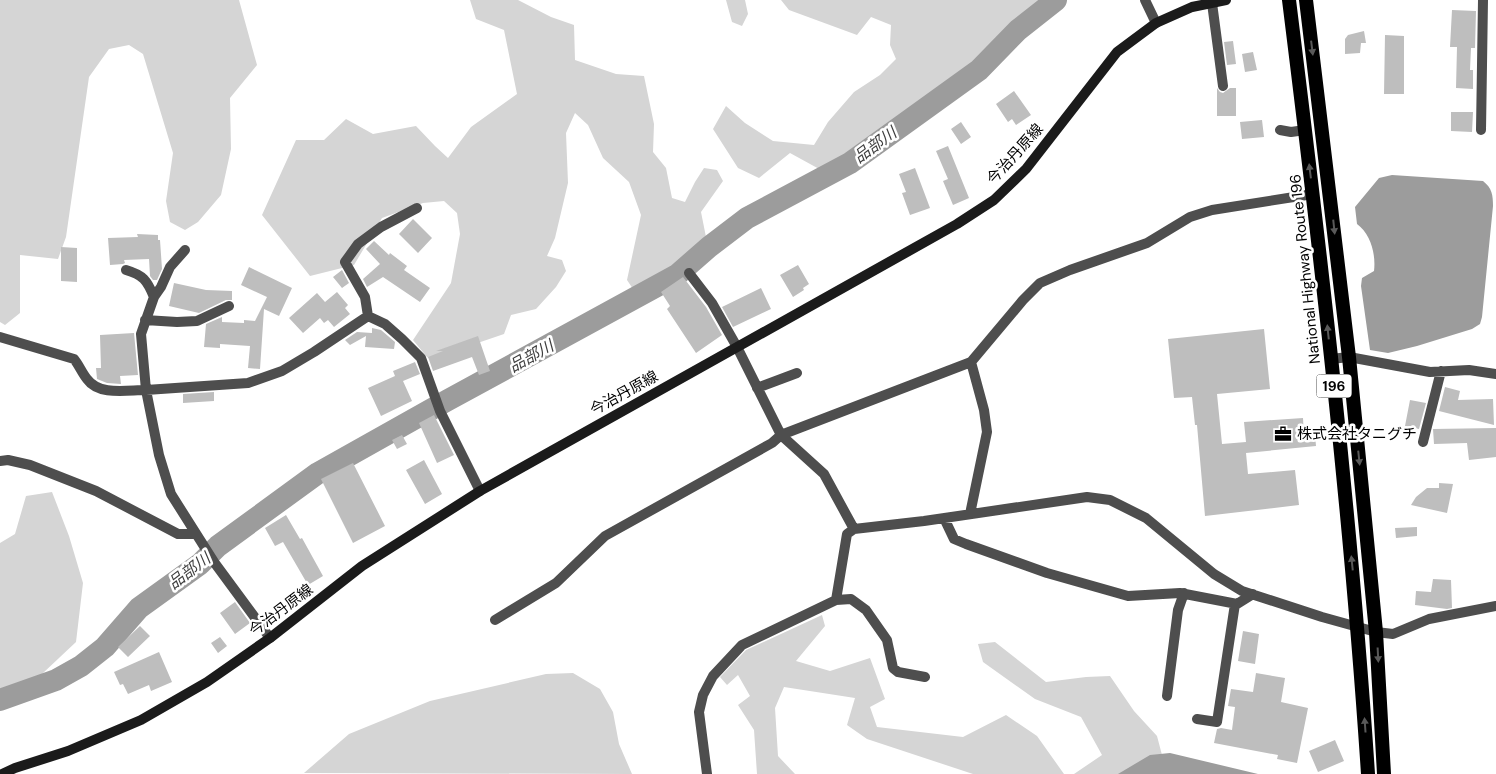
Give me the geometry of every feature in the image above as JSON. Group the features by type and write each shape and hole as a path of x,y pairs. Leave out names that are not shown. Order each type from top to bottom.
{"highway":[{"name":"National Highway Route 196","path":"1288,0 1313,194 1331,358 1358,627 1368,774"},
{"name":"196","path":"1306,0 1349,357 1376,632 1384,774"}],"main road":[{"name":"今治丹原線","path":"2,774 15,768 68,752 141,720 208,682 270,638 362,566 480,491 958,224 994,200 1026,169 1117,52 1156,23 1192,7 1226,0"}],"street":[{"path":"1144,0 1156,23"},
{"path":"1481,130 1483,0"},
{"path":"1212,3 1223,86"},
{"path":"1280,130 1291,132 1305,130"},
{"path":"495,620 556,583 604,536 772,443 781,435 971,362 1023,300 1040,283 1070,270 1147,243 1190,217 1212,210 1313,194"},
{"path":"368,316 365,297 345,262 358,244 381,226 417,208"},
{"path":"185,250 170,267 154,297 141,334 146,390 159,455 171,494 214,562 270,638"},
{"path":"126,270 140,274 149,285 154,297"},
{"path":"689,273 712,304 737,347 781,435 824,474 854,529"},
{"path":"145,320 197,321 229,306"},
{"path":"0,337 74,359 87,379 100,390 146,390 248,383 282,372 368,316"},
{"path":"368,316 386,324 421,358 440,411 480,491"},
{"path":"1331,358 1349,357 1430,372 1469,370 1496,374"},
{"path":"970,514 987,432 984,410 971,362"},
{"path":"1423,442 1441,371"},
{"path":"757,388 797,373"},
{"path":"0,461 8,460 30,465 96,492 178,534 196,534"},
{"path":"836,600 847,534 854,529 944,518 1087,496 1110,500 1146,518 1214,574 1242,591 1376,632 1393,634 1428,620 1496,606"},
{"path":"944,518 954,539 1046,573 1128,596 1184,593 1235,604 1253,594"},
{"path":"1167,696 1178,610 1184,593"},
{"path":"707,774 699,712 704,695 713,676 742,645 836,600 851,599 866,610 887,640 893,668 898,672 925,677"},
{"path":"1197,719 1217,722 1235,604"}],"shaded area":[{"path":"0,0 239,0 257,65 230,98 231,149 221,195 198,222 185,230 170,222 166,201 173,153 143,54 129,45 109,49 89,77 66,237 58,259 20,255 20,313 5,325 0,322"},
{"path":"470,0 518,0 551,17 574,25 575,60 616,74 644,76 654,124 653,152 666,168 672,198 685,202 704,168 717,170 723,181 701,212 706,237 675,271 635,292 627,280 641,215 629,182 603,158 588,125 575,113 566,133 568,183 555,238 547,256 562,260 566,271 556,287 536,309 511,315 504,334 460,349 441,366 427,357 413,340 451,283 460,234 457,213 444,201 423,203 382,218 354,265 310,276 262,215 296,140 324,140 346,119 373,134 416,126 448,158 471,127 517,94 504,30 476,19"},
{"path":"726,0 745,0 748,14 742,26 732,22"},
{"path":"781,0 1039,0 986,56 849,155 821,170 790,153 759,178 738,168 713,129 726,106 745,123 773,141 814,145 828,122 854,92 880,75 896,59 890,45 891,25 871,17 857,35 789,10"},
{"path":"1392,175 1483,181 1491,192 1493,206 1480,324 1472,329 1388,353 1370,350 1361,286 1362,278 1374,271 1374,258 1366,233 1357,224 1355,207 1379,178"},
{"path":"52,492 69,536 83,583 76,642 42,674 0,691 0,543 15,534 26,496"},
{"path":"822,615 825,626 796,661 830,671 870,658 885,699 870,707 877,727 963,737 1006,715 1037,736 1064,774 973,774 867,739 847,725 855,698 784,687 775,708 778,756 795,774 757,774 754,730 738,705 750,696 738,675 727,685 720,677 746,650"},
{"path":"995,642 1046,682 1110,676 1134,711 1157,736 1167,774 1074,774 1102,755 1081,717 1035,699 983,662 978,644"},
{"path":"573,673 600,689 613,712 619,744 632,774 304,773 349,734 430,701 546,674"},
{"path":"1170,753 1258,774 1118,774 1150,755"}],"building":[{"path":"1452,10 1476,11 1475,48 1471,48 1470,70 1473,70 1473,89 1456,88 1457,47 1450,47"},
{"path":"1364,31 1366,43 1361,43 1360,53 1345,54 1345,39 1348,35"},
{"path":"1385,35 1404,36 1404,94 1384,94"},
{"path":"1233,41 1236,64 1227,65 1224,42"},
{"path":"1253,52 1257,70 1245,72 1242,54"},
{"path":"1217,88 1223,93 1230,88 1236,88 1236,116 1217,116"},
{"path":"1014,91 1031,115 1016,125 1012,119 1008,122 996,104"},
{"path":"1451,112 1473,112 1472,132 1451,131"},
{"path":"1262,120 1264,137 1242,139 1240,122"},
{"path":"961,122 971,137 961,144 951,129"},
{"path":"948,146 969,198 953,205 943,181 948,179 936,151"},
{"path":"915,168 930,208 910,215 902,193 906,192 899,174"},
{"path":"413,219 432,238 418,253 399,234"},
{"path":"137,234 158,235 162,269 157,280 153,280 150,276 149,259 124,260 125,263 123,264 110,265 108,238 138,237"},
{"path":"374,241 389,255 390,253 407,266 404,270 430,288 420,302 383,277 367,287 363,279 380,264 366,249"},
{"path":"61,247 77,248 77,282 61,281"},
{"path":"798,265 809,284 803,288 804,290 793,297 780,275"},
{"path":"249,267 292,288 279,316 264,309 260,369 248,368 250,346 220,344 220,348 204,347 206,324 222,317 222,322 244,323 244,320 255,321 267,297 241,285"},
{"path":"342,270 349,283 342,288 333,277"},
{"path":"683,277 706,307 722,335 696,353 667,309 670,306 661,292"},
{"path":"174,283 206,290 232,291 232,300 226,300 199,313 169,306"},
{"path":"761,288 771,309 733,327 722,307"},
{"path":"337,292 348,305 345,308 350,314 334,327 328,320 324,323 320,318 303,333 289,318 317,293 325,302"},
{"path":"372,328 381,330 395,342 394,349 365,347 366,336 350,345 345,340 357,332 372,333"},
{"path":"1264,329 1270,389 1217,394 1222,444 1246,442 1244,422 1303,418 1304,437 1315,435 1316,446 1246,453 1248,474 1295,470 1299,505 1205,516 1197,425 1195,425 1192,397 1174,398 1168,339"},
{"path":"134,333 138,375 120,376 121,384 107,383 97,379 96,368 101,368 100,335"},
{"path":"478,336 490,371 479,375 472,357 433,371 428,357 443,351 436,351"},
{"path":"415,362 420,374 403,381 412,401 381,416 368,388 395,376 393,371"},
{"path":"1445,387 1460,391 1458,400 1493,399 1494,425 1439,411"},
{"path":"214,392 214,401 183,403 183,394"},
{"path":"1410,400 1426,403 1419,429 1405,426"},
{"path":"434,415 454,455 437,463 419,423"},
{"path":"1496,428 1496,457 1469,460 1467,443 1434,444 1433,429"},
{"path":"402,435 407,444 397,449 392,440"},
{"path":"424,460 442,494 425,504 406,470"},
{"path":"353,463 385,526 353,543 321,479"},
{"path":"1439,483 1453,484 1447,513 1411,505 1416,497 1427,488 1439,488"},
{"path":"286,515 300,539 302,538 323,576 308,585 283,542 275,546 265,528"},
{"path":"1417,527 1417,536 1396,538 1395,528"},
{"path":"1433,579 1451,580 1452,608 1415,605 1416,591 1431,592"},
{"path":"235,602 250,623 235,634 220,613"},
{"path":"140,626 150,636 128,657 118,647"},
{"path":"1243,631 1259,634 1255,664 1238,661"},
{"path":"220,637 227,646 218,653 211,643"},
{"path":"159,652 172,682 151,691 149,685 128,694 123,684 120,685 114,672"},
{"path":"1256,673 1285,678 1281,702 1308,708 1297,763 1277,759 1278,755 1214,743 1217,729 1232,730 1235,707 1228,706 1231,689 1253,692"},
{"path":"1335,740 1344,761 1318,772 1309,751"}],"waterway":[{"name":"品部川","path":"0,700 56,680 81,666 105,647 139,608 200,564 218,546 318,473 677,275 709,247 747,218 850,163 979,70 1018,30 1056,0"}],"place":[{"name":"株式会社タニグチ","path":"1283,434"}]}
